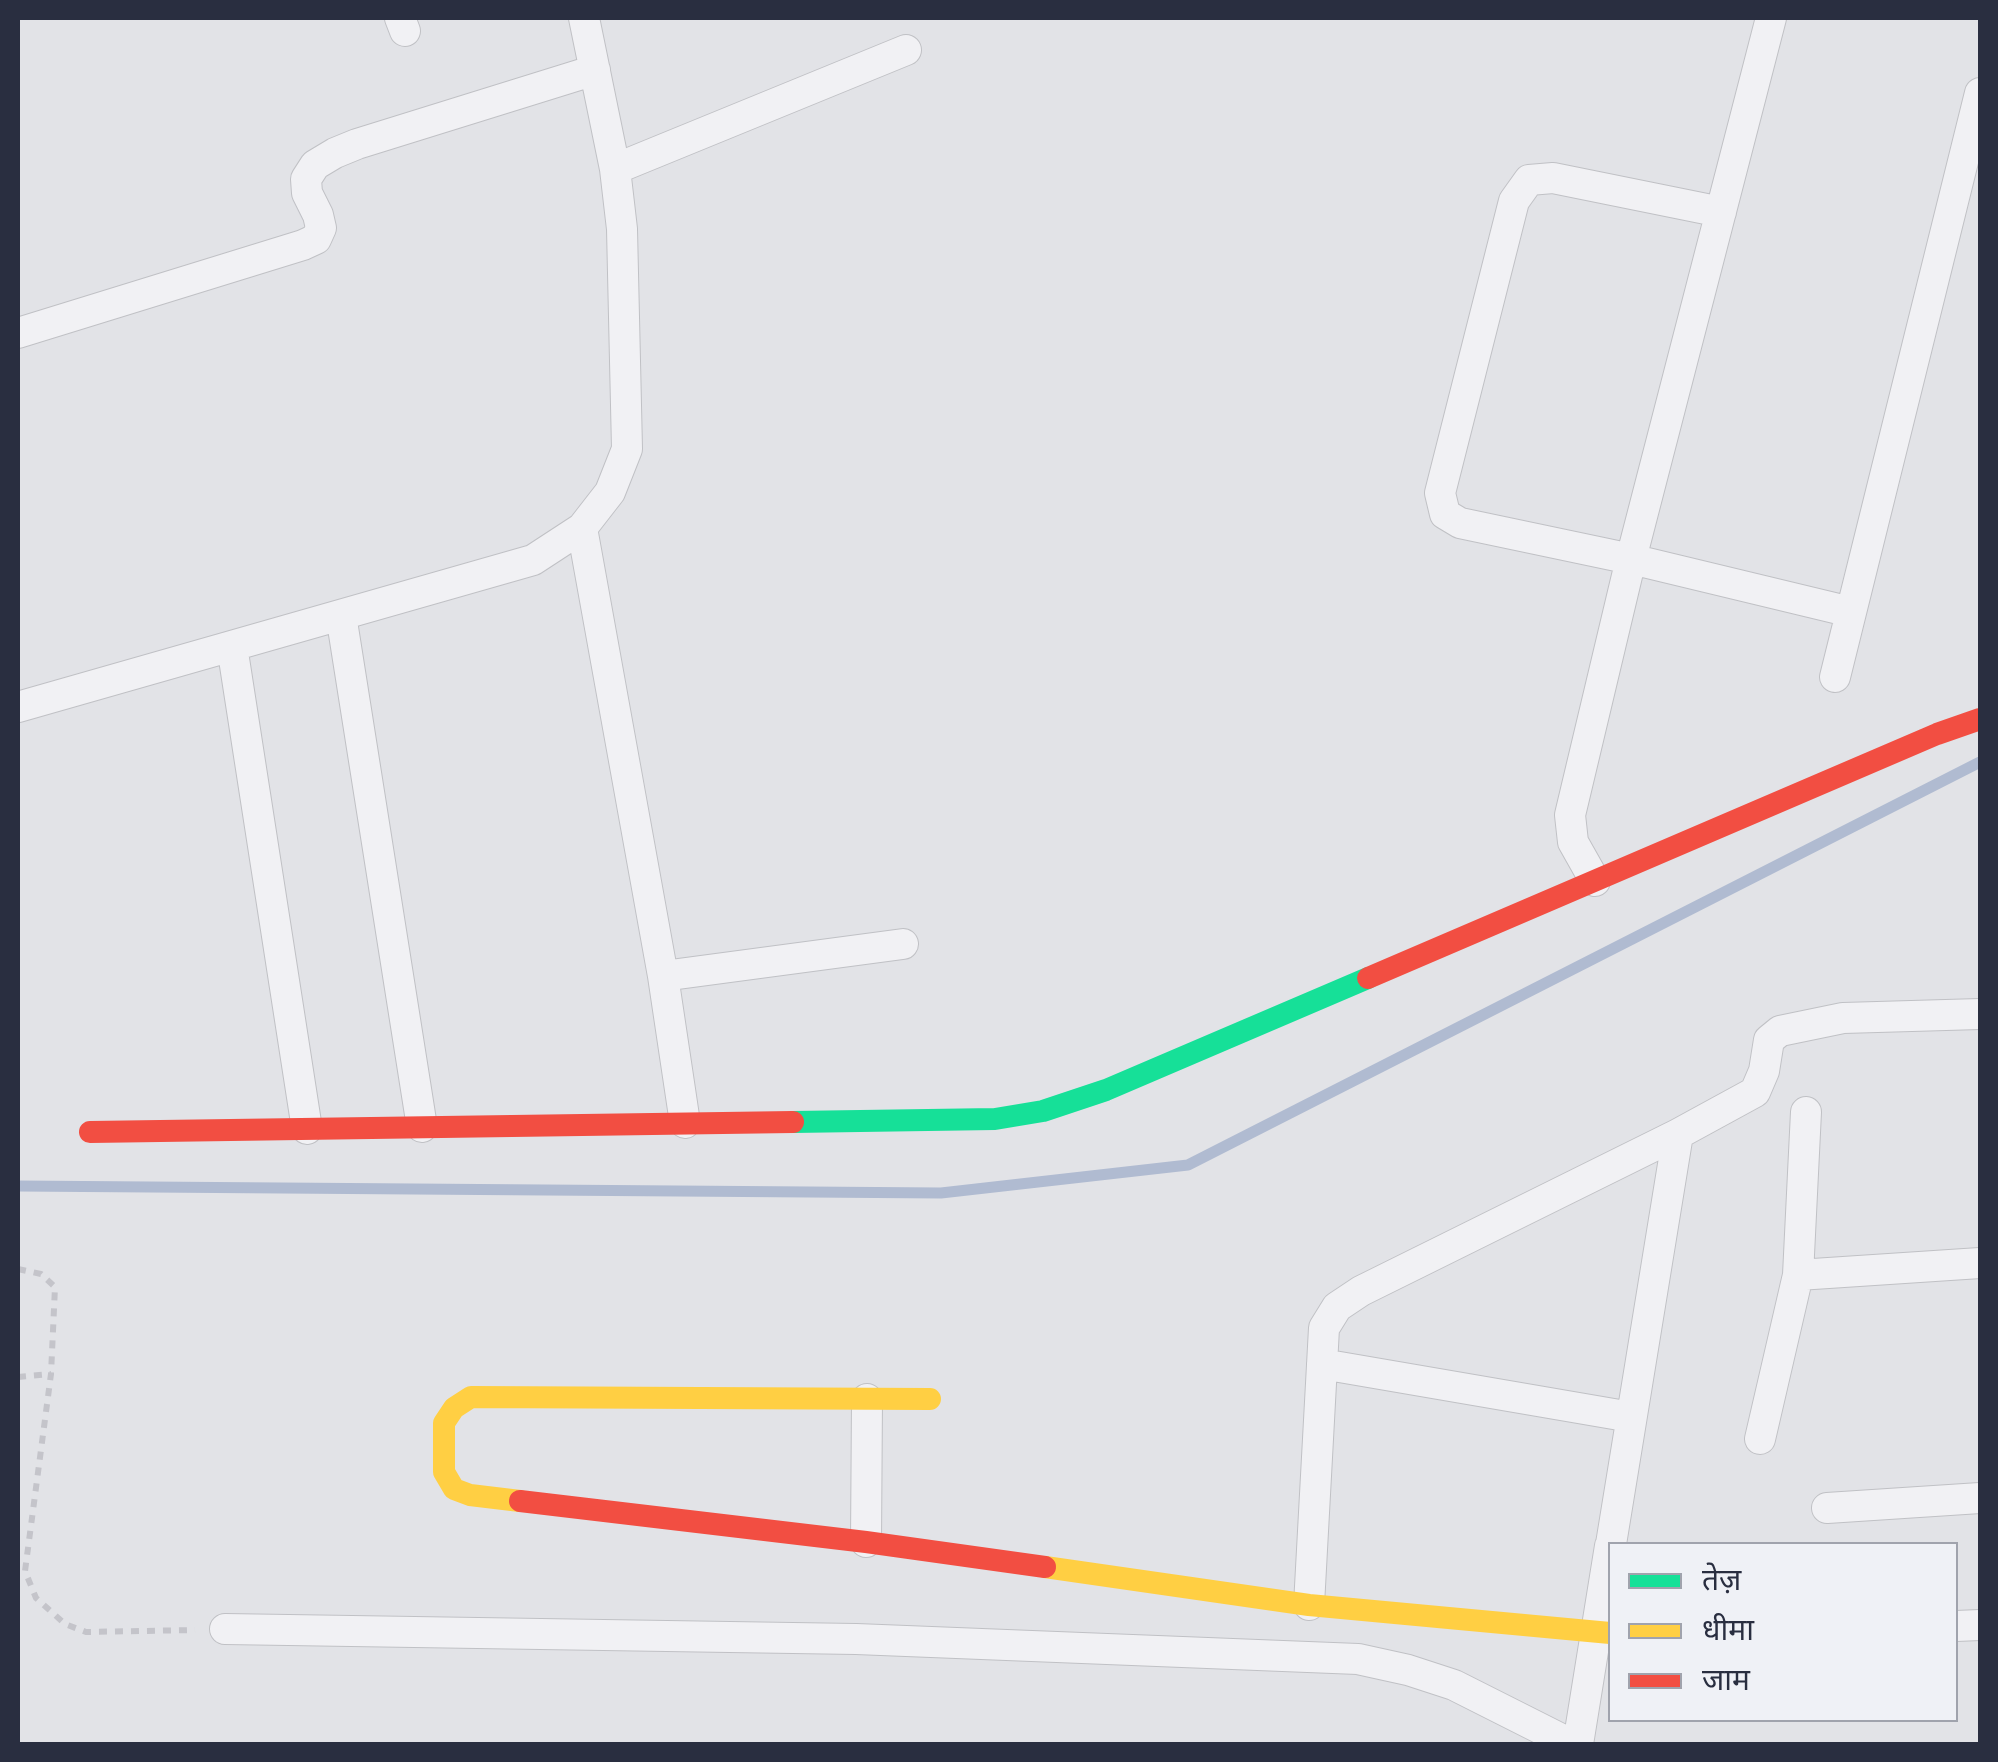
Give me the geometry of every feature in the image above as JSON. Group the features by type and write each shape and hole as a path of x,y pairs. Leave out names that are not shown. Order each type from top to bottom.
{"street":[{"path":"18,705 533,560 582,528 610,492 627,449 622,229 615,169 584,18"},
{"path":"1595,881 1573,842 1570,815 1771,18"},
{"path":"615,169 906,50"},
{"path":"18,333 303,246 316,239 321,228 306,193 306,178 316,165 334,153 595,70"},
{"path":"1835,677 1980,93"},
{"path":"1721,212 1553,178 1529,180 1514,201 1440,493 1445,514 1460,524 1632,559 1851,612"},
{"path":"582,528 663,976 685,1123"},
{"path":"341,615 422,1127"},
{"path":"232,646 307,1129"},
{"path":"90,1132 995,1118 1043,1111 1106,1090 1936,734 1980,719"},
{"path":"663,976 903,944"},
{"path":"1308,1604 1324,1328 1337,1307 1361,1291 1756,1092 1770,1040 1780,1031 1843,1018 1980,1014"},
{"path":"1760,1440 1798,1274 1806,1112"},
{"path":"1611,1542 1678,1134"},
{"path":"1798,1274 1980,1262"},
{"path":"1322,1364 1631,1417"},
{"path":"930,1399 471,1397 454,1408 444,1423 444,1472 454,1490 470,1496 866,1542 1308,1604 1604,1633"},
{"path":"866,1542 867,1399"},
{"path":"1827,1508 1980,1498"},
{"path":"225,1630 856,1639 1358,1659 1454,1685 1575,1744 1604,1633 1608,1583"}],"path":[{"path":"18,1270 41,1274 55,1286 52,1374 24,1571 36,1598 65,1624 86,1632 225,1630"},
{"path":"18,1377 52,1374"}],"waterway":[{"path":"18,1186 941,1193 1188,1165 1980,762"}],"traffic: fast":[{"path":"793,1122 995,1119 1043,1111 1106,1090 1368,978"}],"traffic: slow":[{"path":"520,1501 470,1495 454,1489 444,1472 444,1423 454,1408 471,1397 930,1399"},
{"path":"1045,1567 1309,1605 1608,1633"}],"traffic: jam":[{"path":"1368,978 1980,719"},
{"path":"90,1132 793,1122"},
{"path":"520,1501 1045,1567"}]}
